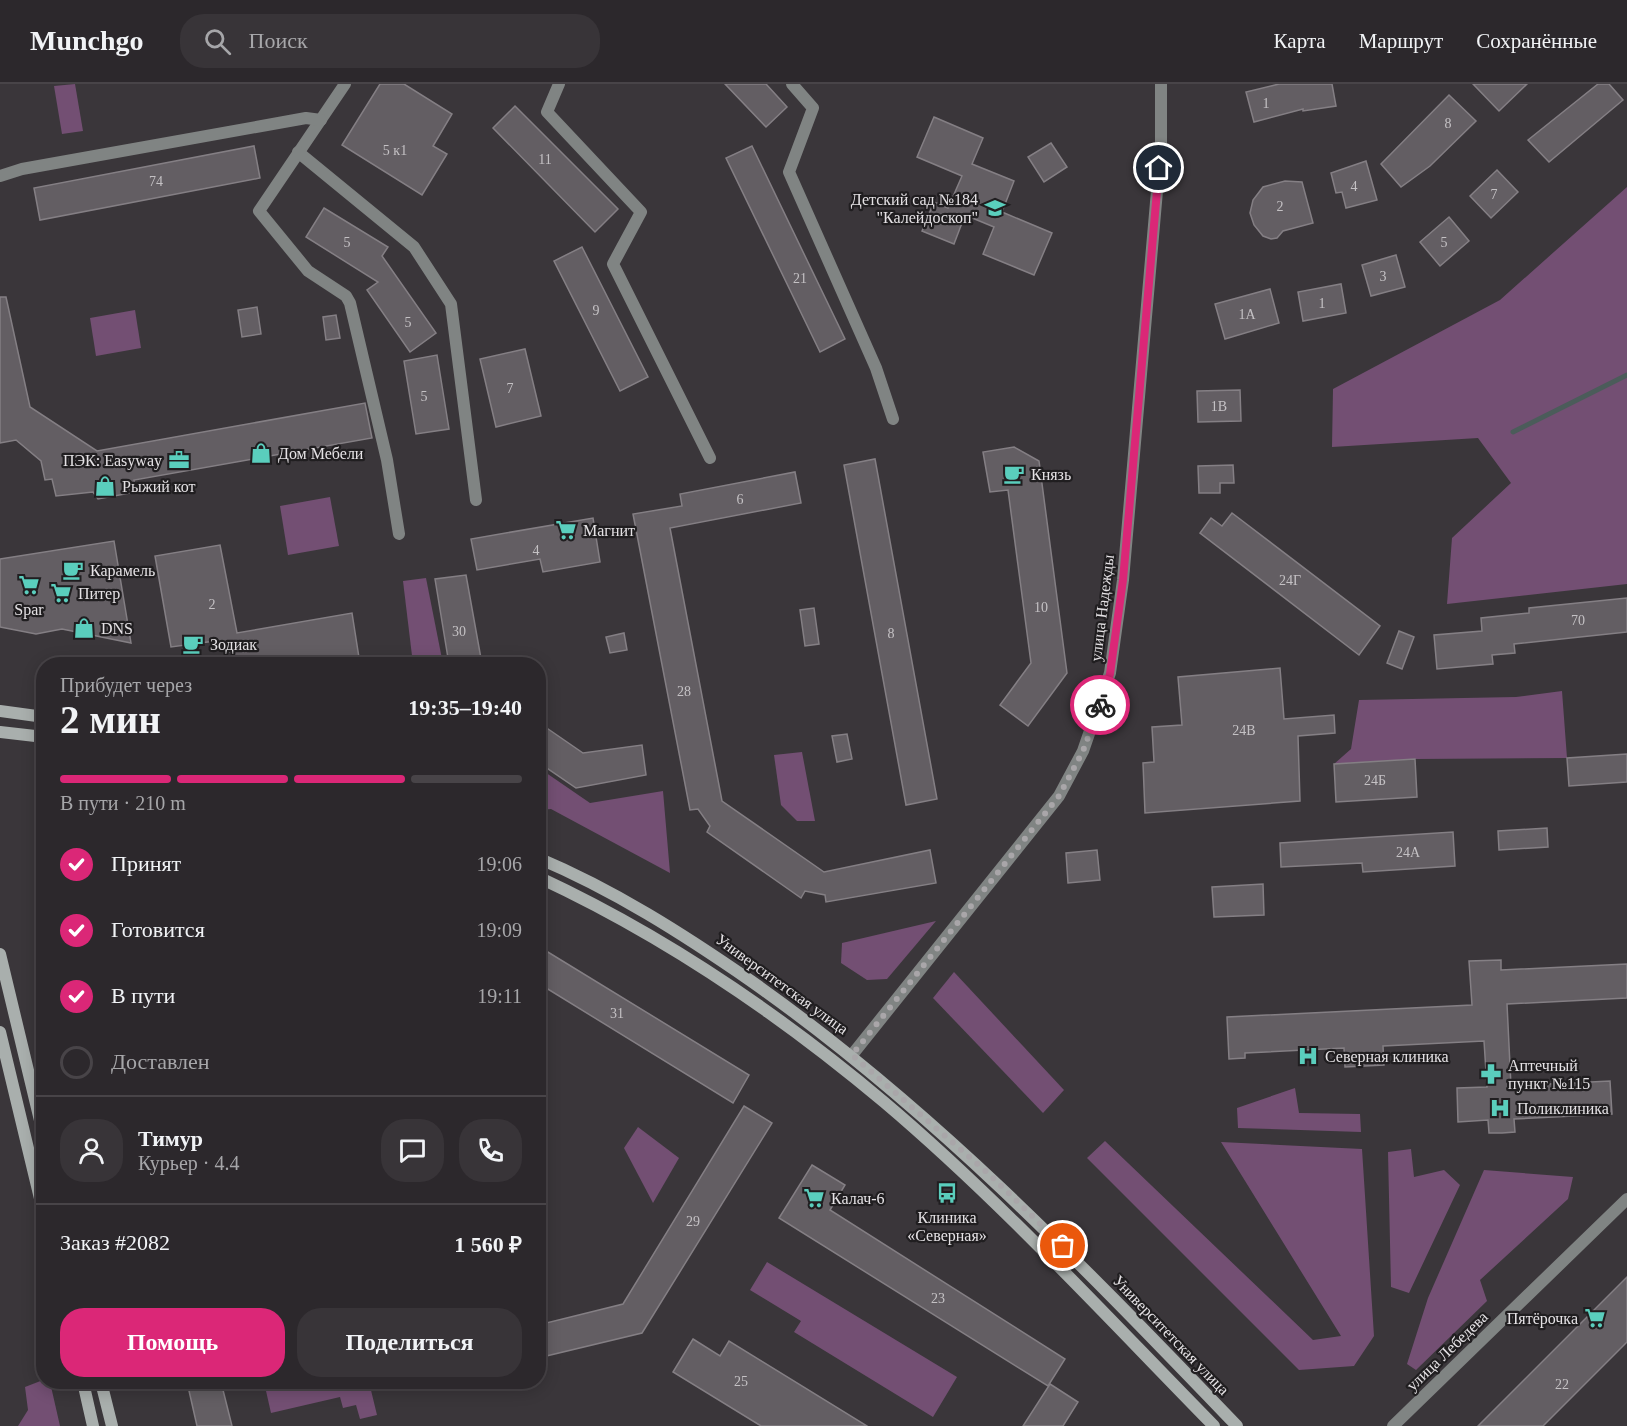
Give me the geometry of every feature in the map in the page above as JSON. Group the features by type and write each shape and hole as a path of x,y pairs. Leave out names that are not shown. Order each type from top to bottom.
{"main road":[{"path":"0,711 36,716"},
{"path":"0,732 36,736"},
{"name":"Университетская улица","path":"546,862 640,909 707,949 852,1055 989,1174 1237,1426"},
{"name":"Университетская улица","path":"546,881 599,905 656,937 788,1028 884,1102 1053,1259 1214,1426"},
{"path":"0,954 36,1107 19,1112"},
{"path":"0,1032 36,1182"},
{"path":"842,1069 852,1055"},
{"path":"1145,1355 1157,1343"},
{"path":"85,1389 93,1426"},
{"path":"103,1389 112,1426"}],"street":[{"path":"345,84 259,211 308,271 345,296 350,303 387,460 399,534"},
{"path":"559,84 547,111 641,212 613,264 710,458"},
{"path":"792,84 813,108 789,172 876,368 893,419"},
{"name":"улица Надежды","path":"852,1055 1059,796 1083,751 1100,706 1110,674 1123,580 1161,145 1161,84"},
{"path":"0,176 306,118 321,120"},
{"path":"298,153 414,247 452,304 476,500"},
{"name":"улица Лебедева","path":"1393,1426 1627,1199"}],"shaded area":[{"path":"75,84 83,131 62,134 54,86"},
{"path":"1627,187 1627,584 1447,604 1452,538 1511,483 1478,438 1332,447 1333,389 1500,300"},
{"path":"135,310 141,348 96,356 90,318"},
{"path":"330,497 339,546 288,555 280,506"},
{"path":"426,578 442,657 412,657 403,581"},
{"path":"1562,691 1567,758 1415,759 1334,764 1351,749 1359,700 1516,697"},
{"path":"802,752 815,821 797,821 781,805 774,755"},
{"path":"546,773 590,803 663,791 670,873 551,809 546,809"},
{"path":"936,921 887,979 867,980 841,963 842,943"},
{"path":"954,972 1064,1090 1043,1113 933,998"},
{"path":"1295,1088 1299,1113 1360,1114 1361,1132 1238,1128 1237,1108"},
{"path":"638,1127 679,1158 653,1203 624,1148"},
{"path":"1105,1141 1313,1340 1341,1336 1221,1142 1362,1149 1374,1336 1354,1366 1299,1370 1087,1158"},
{"path":"1411,1149 1414,1177 1444,1170 1460,1185 1409,1293 1391,1287 1388,1152"},
{"path":"1484,1170 1573,1177 1568,1199 1480,1280 1487,1301 1416,1370 1407,1364 1428,1298"},
{"path":"767,1262 957,1377 933,1417 794,1332 801,1321 750,1290"},
{"path":"36,1383 36,1389 52,1389 60,1426 18,1426 28,1410 25,1387"},
{"path":"266,1389 371,1389 377,1415 360,1419 356,1405 343,1408 340,1397 271,1413"}],"building":[{"path":"380,84 404,84 452,114 433,146 447,154 422,195 342,145"},
{"path":"725,84 766,84 787,107 766,127"},
{"path":"1279,84 1332,84 1336,106 1303,111 1303,109 1254,122 1246,92"},
{"path":"1473,84 1527,84 1499,111"},
{"path":"1598,84 1609,84 1623,100 1549,162 1528,140"},
{"path":"1449,95 1476,121 1430,166 1401,187 1381,164"},
{"path":"515,106 618,209 595,232 493,128"},
{"path":"934,117 983,138 972,164 1014,181 1002,212 1052,233 1034,275 983,254 994,227 965,215 954,244 922,231 934,202 948,208 962,176 917,157"},
{"path":"1051,143 1067,167 1044,182 1028,157"},
{"path":"254,146 260,178 40,220 34,188"},
{"path":"752,146 845,339 820,352 726,158"},
{"path":"1366,161 1377,200 1346,208 1342,192 1336,193 1331,173"},
{"path":"1497,170 1518,192 1491,218 1470,196"},
{"path":"1285,181 1302,182 1313,223 1283,231 1277,238 1271,239 1263,236 1254,225 1250,213 1253,200 1263,187"},
{"path":"324,208 388,247 382,256 436,333 410,352 367,290 378,282 306,237"},
{"path":"1449,217 1469,241 1440,266 1420,242"},
{"path":"582,247 648,377 620,391 554,261"},
{"path":"1396,255 1405,287 1371,296 1362,265"},
{"path":"1341,284 1346,313 1303,321 1298,292"},
{"path":"1270,289 1279,323 1225,339 1215,304"},
{"path":"0,297 6,297 30,407 97,451 365,403 372,438 134,480 136,492 98,499 93,492 56,496 52,479 45,480 41,461 16,440 0,443"},
{"path":"257,307 261,334 242,337 238,310"},
{"path":"336,315 340,338 326,340 323,317"},
{"path":"525,349 541,416 496,427 480,359"},
{"path":"437,355 449,429 416,434 404,361"},
{"path":"1240,390 1241,421 1198,422 1197,391"},
{"path":"1014,447 1039,461 1067,673 1028,726 1000,705 1031,663 1008,490 990,492 983,452"},
{"path":"875,459 937,799 906,805 844,465"},
{"path":"1233,465 1234,483 1220,483 1220,493 1199,493 1198,466"},
{"path":"795,472 801,503 670,528 722,801 824,872 930,850 936,883 826,902 825,895 805,891 801,898 707,832 710,826 698,809 690,810 633,514 682,506 680,494"},
{"path":"1232,513 1380,626 1359,655 1200,533 1211,518 1222,526"},
{"path":"593,518 600,562 543,572 540,559 477,570 471,539"},
{"name":"Питер","path":"114,541 131,643 62,629 36,634 0,627 0,559"},
{"path":"220,545 237,633 352,613 359,657 237,657 215,641 171,647 155,556"},
{"path":"466,575 481,657 448,657 435,579"},
{"path":"1627,598 1627,632 1514,644 1515,653 1492,655 1493,664 1437,669 1434,635 1482,631 1481,618 1529,613 1529,608"},
{"path":"814,608 819,644 805,646 800,610"},
{"path":"1399,631 1414,637 1402,669 1387,663"},
{"path":"624,633 627,650 610,653 606,637"},
{"path":"1280,668 1284,719 1334,715 1335,733 1298,736 1300,801 1145,813 1143,763 1154,762 1152,727 1182,725 1178,677"},
{"path":"546,728 583,753 642,745 646,775 576,788 546,767"},
{"path":"847,734 852,759 837,762 832,736"},
{"path":"1627,754 1627,782 1569,786 1567,758"},
{"path":"1415,759 1417,797 1336,802 1334,764"},
{"path":"1547,828 1548,847 1499,850 1498,831"},
{"path":"1453,832 1455,866 1363,872 1362,863 1281,867 1280,843"},
{"path":"1097,850 1100,880 1068,883 1066,853"},
{"path":"1263,884 1264,915 1214,917 1212,887"},
{"path":"546,951 749,1075 733,1103 546,988"},
{"path":"1501,960 1501,970 1627,964 1627,998 1507,1004 1511,1086 1610,1081 1612,1114 1514,1119 1515,1132 1502,1133 1489,1133 1488,1120 1458,1122 1457,1088 1487,1087 1484,1041 1383,1046 1384,1065 1345,1067 1344,1048 1245,1053 1245,1058 1229,1059 1227,1017 1472,1005 1469,961"},
{"path":"744,1106 772,1123 642,1333 546,1356 546,1323 623,1304"},
{"path":"812,1165 845,1185 830,1210 1065,1359 1048,1386 779,1218"},
{"path":"1627,1277 1627,1342 1543,1426 1478,1426"},
{"path":"693,1339 720,1356 729,1341 867,1426 761,1426 673,1372"},
{"path":"1050,1384 1078,1402 1063,1426 1023,1426"},
{"path":"189,1389 223,1389 232,1426 197,1426"}],"waterway":[{"path":"1513,432 1627,375"}],"way so far":[{"path":"1063,1246 989,1174 852,1055 1059,796 1083,751 1100,705"}],"place":[{"name":"Детский сад №184 \"Калейдоскоп\"","path":"995,208"},
{"name":"Дом Мебели","path":"261,453"},
{"name":"ПЭК: Easyway","path":"179,460"},
{"name":"Князь","path":"1014,474"},
{"name":"Рыжий кот","path":"105,486"},
{"name":"Магнит","path":"566,530"},
{"name":"Карамель","path":"73,570"},
{"name":"Spar","path":"29,585"},
{"name":"Питер","path":"61,593"},
{"name":"DNS","path":"84,628"},
{"name":"Зодиак","path":"193,644"},
{"name":"Северная клиника","path":"1308,1056"},
{"name":"Аптечный пункт №115","path":"1491,1074"},
{"name":"Поликлиника","path":"1500,1108"},
{"name":"Клиника «Северная»","path":"947,1193"},
{"name":"Калач-6","path":"814,1198"},
{"name":"Пятёрочка","path":"1595,1318"}],"route":[{"path":"1100,705 1110,674 1123,580 1159,168"}]}
